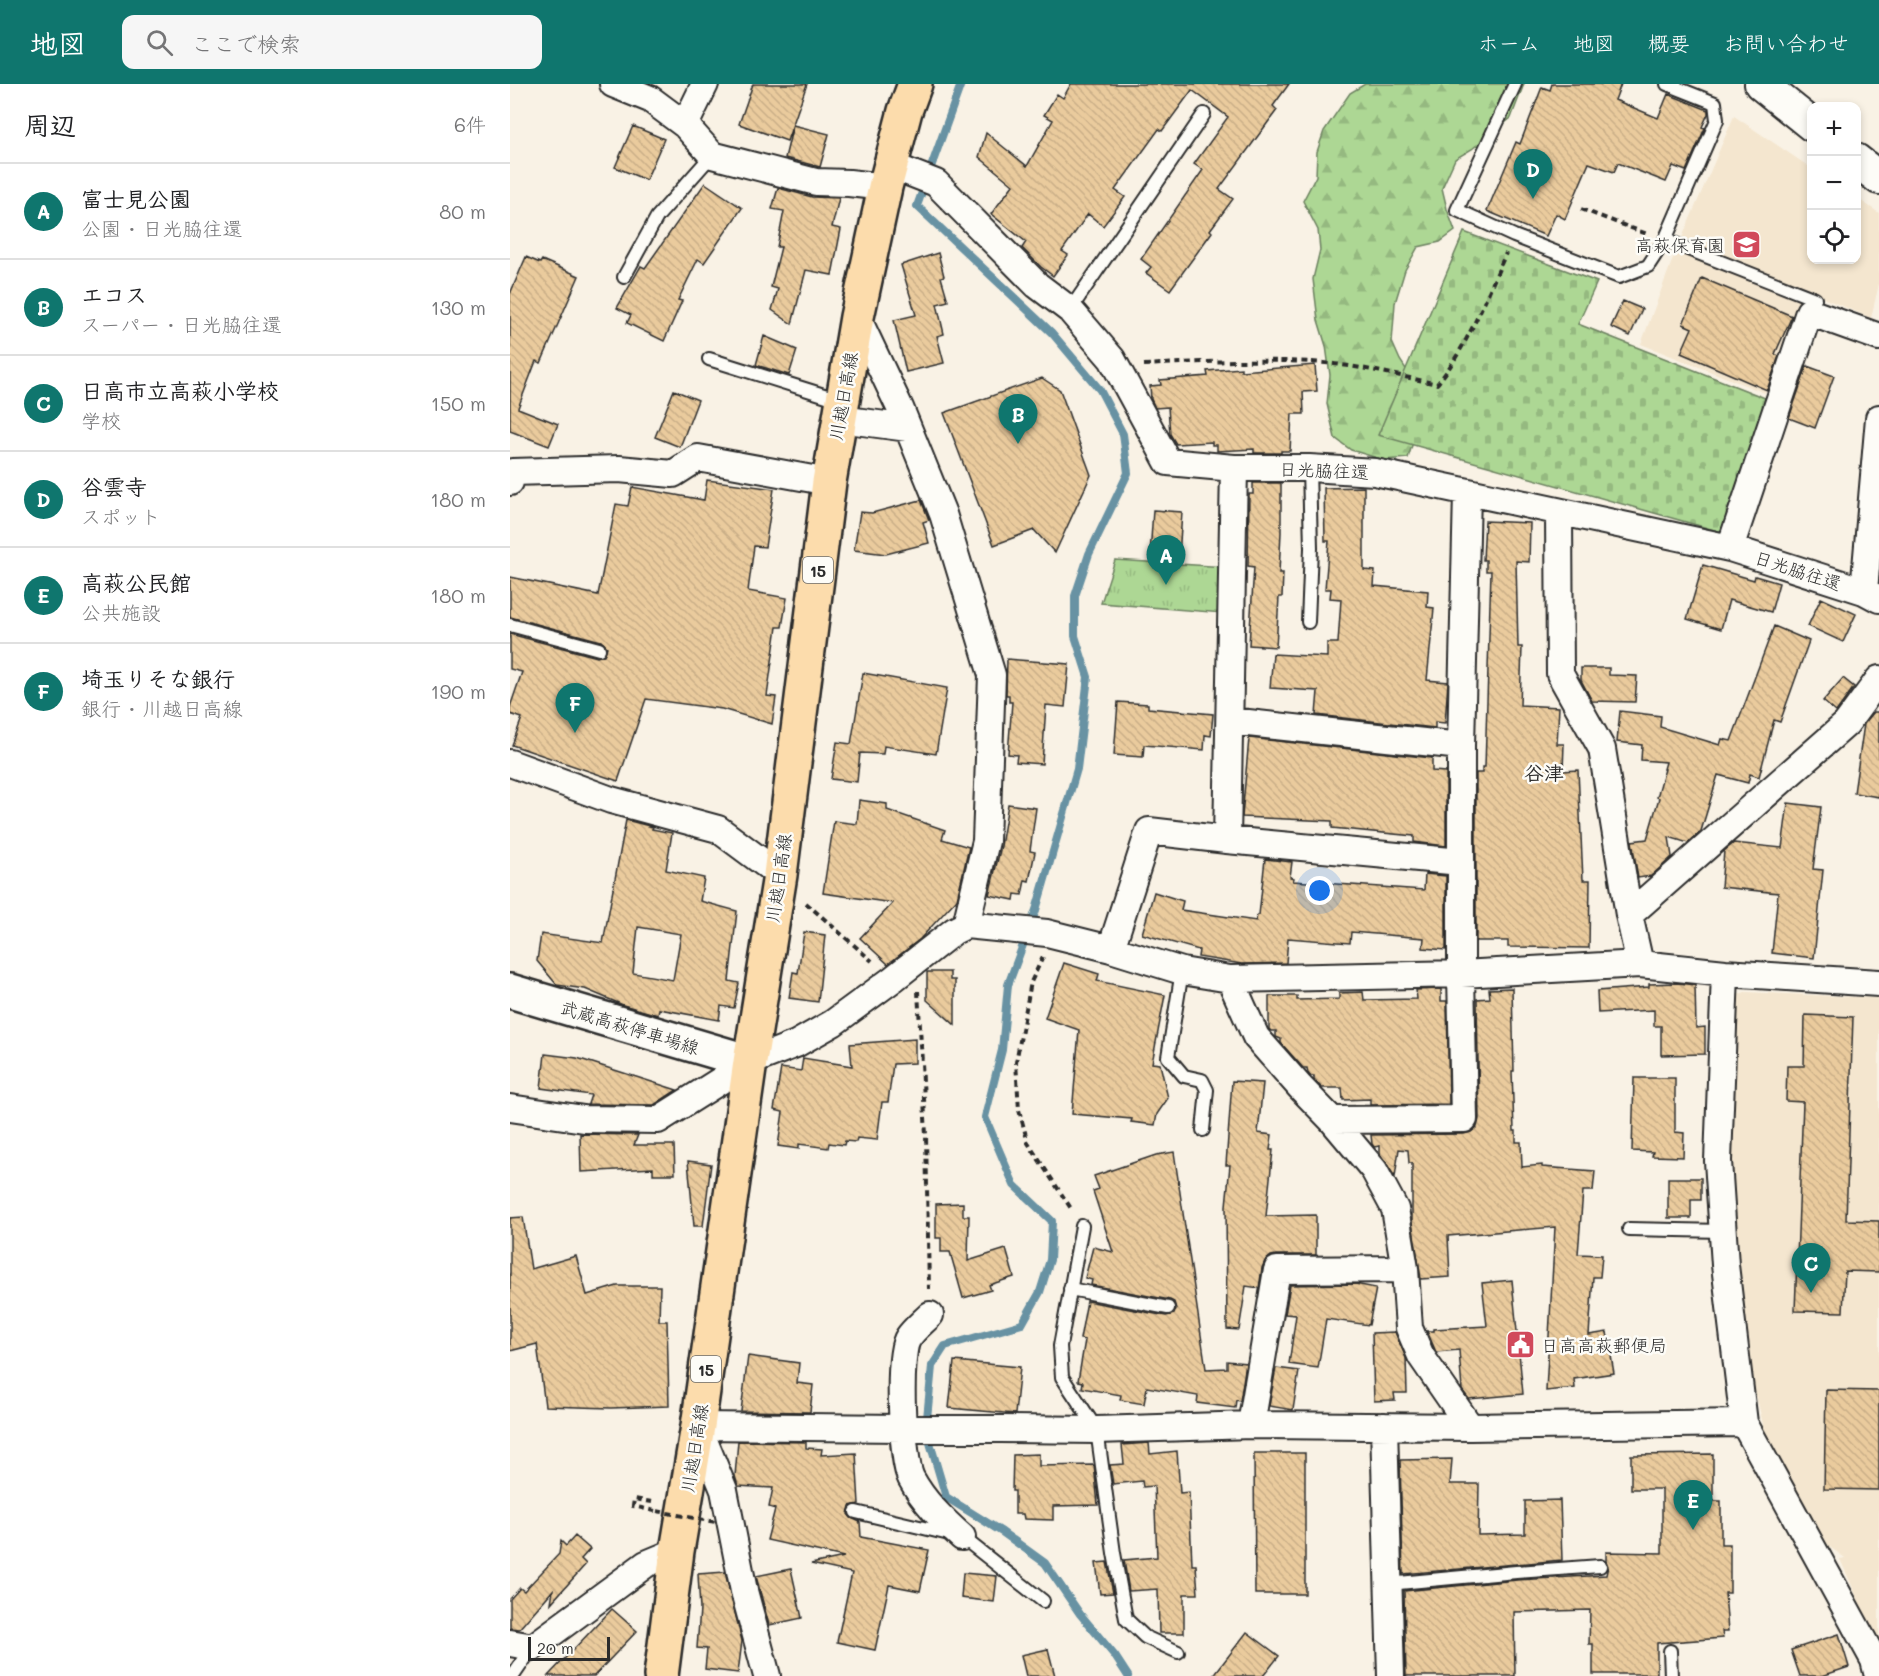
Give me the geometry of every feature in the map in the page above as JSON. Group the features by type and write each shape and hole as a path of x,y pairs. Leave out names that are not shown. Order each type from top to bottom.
{"main road":[{"name":"川越日高線","path":"661,1676 677,1551 698,1426 750,1062 780,875 829,482 857,317 906,177 904,111 915,84"},
{"name":"武蔵高萩停車場線","path":"510,991 750,1062"}],"street":[{"path":"613,84 650,99 685,125 712,155 816,182 849,183 906,177"},
{"path":"685,125 705,84"},
{"path":"1779,90 1807,120"},
{"path":"1861,163 1879,178"},
{"name":"日光脇往還","path":"906,177 1070,310 1112,359 1168,462 1234,468 1310,468 1375,472 1730,548 1872,595"},
{"path":"1730,548 1809,312 1879,337"},
{"path":"857,317 908,428 943,514 992,675 986,841 966,925"},
{"path":"842,408 908,428"},
{"path":"1872,595 1879,418"},
{"path":"510,483 512,472 619,469 673,474 698,458 829,482"},
{"path":"1227,840 1234,468"},
{"path":"1332,1120 1464,1119 1461,974 1461,747 1467,493"},
{"path":"1559,513 1560,674 1602,749 1629,915 1641,964"},
{"path":"1629,915 1846,724 1879,679"},
{"path":"1230,721 1461,747"},
{"path":"510,763 611,800 718,829 780,875"},
{"path":"1111,949 1149,831 1461,862"},
{"path":"510,1108 584,1119 658,1119 750,1062 796,1044 833,1023 893,980 954,931 966,925 1018,930 1047,940 1111,949 1182,971 1230,979 1461,974 1641,964 1725,973 1879,983"},
{"path":"1725,973 1718,1161 1725,1265 1744,1423 1874,1660 1878,1676"},
{"path":"1230,979 1256,1037 1374,1170 1395,1209 1405,1269 1409,1328 1421,1356 1470,1427"},
{"path":"1251,1425 1277,1270 1405,1269"},
{"path":"930,1315 906,1339 901,1387 910,1476 933,1511 962,1537"},
{"path":"767,1676 744,1591 724,1490 698,1426 1097,1430 1251,1425 1470,1427 1744,1423"},
{"path":"1384,1426 1391,1676"},
{"path":"521,1645 646,1564 677,1551"}],"lane":[{"path":"1515,84 1457,210 1514,236 1619,277 1648,266 1665,240 1717,120 1715,103 1667,84"},
{"path":"1070,310 1204,114"},
{"path":"624,276 657,217 712,155"},
{"path":"1665,240 1815,299 1809,312"},
{"path":"709,359 827,396 842,408"},
{"path":"1308,622 1311,548 1310,468"},
{"path":"510,625 599,649"},
{"path":"1182,971 1168,1057 1184,1076 1202,1080 1207,1090 1203,1130"},
{"path":"1082,1226 1060,1346 1062,1377 1097,1430 1114,1553 1126,1619 1145,1637 1178,1652"},
{"path":"1629,1229 1724,1231"},
{"path":"1070,1289 1168,1308"},
{"path":"856,1512 962,1537 1043,1601"},
{"path":"1388,1584 1600,1566"},
{"path":"513,1676 521,1645"},
{"path":"1670,1651 1671,1676"}],"path":[{"path":"1581,209 1665,240"},
{"path":"1116,366 1222,361 1311,362 1365,368 1437,384 1474,323 1514,236"},
{"path":"804,902 893,980"},
{"path":"1047,940 1031,982 1016,1062 1019,1110 1028,1143 1082,1226"},
{"path":"917,960 926,1135 930,1315"},
{"path":"652,1502 634,1499 633,1506 715,1522"}],"shaded area":[{"name":"高萩保育園","path":"1734,116 1807,165 1807,264 1861,264 1861,201 1879,213 1879,284 1871,318 1804,290 1765,393 1641,344 1672,261"},
{"path":"1745,992 1879,998 1879,1647 1840,1559 1845,1558 1827,1545 1768,1445 1752,1378 1734,1208 1729,1070 1735,996"}],"green space":[{"path":"1365,84 1524,84 1511,118 1472,149 1455,159 1442,188 1455,231 1440,242 1418,247 1405,270 1395,303 1392,342 1400,360 1424,397 1420,420 1408,458 1384,460 1351,450 1335,438 1327,404 1330,375 1326,346 1318,320 1313,279 1320,250 1318,230 1303,201 1316,176 1317,152 1324,131 1350,93"},
{"path":"1464,232 1597,282 1578,324 1770,400 1725,533 1378,435"},
{"path":"1115,560 1226,567 1223,613 1101,603"}],"building":[{"path":"753,84 807,84 787,141 739,124"},
{"path":"1071,84 1289,84 1273,106 1277,110 1219,189 1233,199 1170,290 1146,273 1151,267 1141,259 1203,170 1194,164 1228,117 1192,90 1162,131 1159,129 1115,190 1125,197 1103,226 1088,214 1062,251 1068,255 1053,276 1022,248 1026,242 991,214 1013,185 979,157 986,133 1027,166 1053,120 1044,115 1057,94 1063,98"},
{"path":"1552,84 1621,84 1615,100 1658,118 1668,94 1708,110 1702,127 1705,128 1686,171 1673,166 1666,182 1618,163 1614,172 1589,163 1565,219 1556,214 1546,236 1487,211 1516,142 1520,144 1542,87 1550,90"},
{"path":"793,125 829,134 820,167 785,158"},
{"path":"633,126 664,139 646,180 615,167"},
{"path":"705,183 742,208 704,263 698,259 678,300 682,301 664,341 627,323 631,315 617,308 641,266 645,268"},
{"path":"778,188 812,197 839,198 832,227 841,229 832,275 806,270 792,324 772,310 778,289 771,287 781,247 777,247 784,211 772,209"},
{"path":"938,253 944,276 941,277 948,301 937,304 944,334 937,336 944,363 906,372 894,320 916,315 901,265"},
{"path":"526,257 540,263 542,260 579,276 541,363 536,361 518,408 558,424 549,446 510,431 510,294"},
{"path":"1702,278 1792,316 1775,354 1779,356 1767,390 1681,353 1692,328 1683,324"},
{"path":"1623,301 1642,309 1630,336 1611,327"},
{"path":"764,336 797,350 789,375 756,365"},
{"path":"1315,365 1317,391 1303,392 1304,414 1292,414 1290,451 1281,451 1281,453 1254,453 1254,449 1217,451 1217,445 1212,445 1212,442 1176,444 1170,434 1168,407 1155,408 1151,399 1150,386 1161,385 1160,380 1208,376 1207,371 1241,368 1241,371"},
{"path":"1807,366 1834,376 1815,428 1789,418"},
{"path":"1042,378 1060,390 1091,475 1055,553 1034,530 994,545 944,413"},
{"path":"674,390 698,400 680,447 655,437"},
{"path":"707,480 774,489 765,547 754,546 748,591 787,598 782,627 777,627 767,696 776,697 772,724 722,709 646,699 618,781 512,745 522,718 510,714 510,707 522,672 510,669 510,634 597,657 604,655 607,647 601,641 510,617 510,577 598,595 616,504 628,506 632,487 704,500"},
{"path":"1253,483 1281,483 1279,573 1283,573 1276,647 1249,645 1254,567 1248,566 1249,494 1253,494"},
{"path":"1364,487 1364,570 1375,571 1374,586 1428,591 1427,607 1434,608 1427,680 1448,682 1445,723 1435,722 1435,728 1316,715 1318,691 1270,688 1273,654 1327,657 1327,643 1338,643 1341,599 1330,598 1331,589 1325,589 1329,541 1325,541 1324,488"},
{"path":"921,500 929,520 923,522 929,543 886,554 854,550 860,512 872,513"},
{"path":"1153,510 1182,512 1179,557 1150,555"},
{"path":"1485,521 1530,523 1529,562 1516,561 1518,647 1522,647 1520,705 1559,707 1557,744 1564,744 1563,771 1578,770 1583,880 1590,880 1589,948 1508,947 1508,941 1476,941 1476,773 1482,773 1482,767 1485,767 1491,571 1486,571 1486,560 1483,560"},
{"path":"1703,565 1754,580 1755,576 1779,583 1771,612 1729,600 1721,629 1687,619"},
{"path":"1821,598 1856,614 1843,642 1808,626"},
{"path":"1774,626 1809,641 1780,722 1774,720 1759,777 1750,774 1748,783 1718,775 1701,831 1688,843 1669,837 1672,857 1651,876 1638,878 1632,841 1647,839 1659,798 1657,797 1666,762 1641,760 1642,745 1617,742 1620,711 1661,716 1660,727 1720,745 1722,739 1731,741"},
{"path":"1007,659 1069,664 1065,707 1046,705 1042,764 1016,762 1017,755 1008,754 1012,702 1009,702 1009,695 1006,695"},
{"path":"1581,668 1609,668 1609,675 1637,676 1635,702 1592,701 1581,680"},
{"path":"863,673 947,688 936,754 884,746 883,754 860,753 857,782 831,779 837,742 851,744"},
{"path":"1843,678 1854,687 1836,712 1823,701"},
{"path":"1118,702 1148,704 1148,708 1213,714 1211,736 1205,735 1204,750 1144,745 1143,757 1114,755"},
{"path":"1874,712 1879,712 1879,797 1854,793 1864,724"},
{"path":"1249,738 1432,758 1432,771 1446,772 1446,846 1414,842 1414,836 1332,828 1332,821 1242,817"},
{"path":"859,800 887,804 887,810 945,830 942,839 969,847 957,899 920,939 888,964 860,938 893,903 823,893 834,821 857,824"},
{"path":"1788,803 1821,807 1813,869 1823,870 1814,958 1772,953 1778,893 1721,887 1724,851 1734,843 1782,848"},
{"path":"1008,804 1036,808 1030,851 1035,852 1029,881 1025,880 1022,895 1015,894 1014,900 989,895"},
{"path":"626,820 672,833 666,870 704,878 700,901 737,911 729,981 739,983 734,1008 721,1006 719,1020 659,1009 658,1015 623,1005 585,989 557,985 537,961 541,934 603,943","holes":["638,927 681,934 673,980 633,973"]},
{"path":"1265,859 1292,862 1290,877 1294,878 1293,881 1424,890 1425,874 1446,876 1446,950 1423,948 1424,938 1351,932 1350,943 1288,938 1286,963 1242,964 1198,957 1199,950 1142,934 1154,892 1183,901 1181,910 1256,921 1259,915"},
{"path":"804,932 825,935 818,1002 789,998 793,972 798,973"},
{"path":"1064,963 1099,974 1097,981 1165,995 1152,1063 1160,1064 1168,1098 1157,1114 1155,1125 1131,1122 1132,1119 1072,1114 1079,1030 1045,1018"},
{"path":"927,972 950,972 950,980 955,980 955,1025 927,1000"},
{"path":"1649,984 1695,985 1696,1028 1705,1027 1705,1054 1661,1055 1661,1026 1654,1026 1654,1010 1598,1013 1597,991 1649,987"},
{"path":"1512,988 1514,1131 1516,1131 1516,1142 1521,1142 1522,1167 1542,1165 1542,1167 1595,1171 1593,1191 1583,1191 1578,1254 1602,1255 1600,1277 1593,1277 1589,1335 1607,1332 1614,1373 1574,1379 1575,1388 1546,1391 1555,1227 1448,1236 1450,1277 1421,1279 1412,1222 1412,1163 1409,1163 1408,1150 1399,1149 1395,1177 1380,1154 1380,1146 1374,1147 1372,1144 1371,1135 1464,1134 1477,1127 1479,1119 1477,999 1490,998 1489,989"},
{"path":"1441,989 1441,1001 1447,1001 1449,1104 1370,1105 1370,1099 1343,1100 1342,1088 1322,1088 1314,1080 1314,1076 1310,1076 1307,1068 1303,1068 1281,1043 1281,1039 1276,1037 1276,1031 1269,1029 1269,996 1297,996 1297,1000 1339,999 1339,993 1363,992 1364,1000 1417,999 1416,990"},
{"path":"1805,1015 1853,1017 1846,1220 1879,1221 1879,1272 1845,1271 1843,1312 1795,1311 1803,1102 1786,1101 1787,1066 1804,1066"},
{"path":"915,1039 915,1063 893,1064 888,1102 882,1102 877,1140 857,1138 856,1142 845,1141 844,1145 829,1143 828,1148 799,1144 799,1149 778,1146 783,1112 774,1110 781,1068 801,1071 803,1058 852,1066 850,1044"},
{"path":"545,1054 577,1058 677,1090 654,1105 588,1104 591,1095 541,1088"},
{"path":"1634,1078 1675,1078 1675,1132 1684,1133 1683,1157 1652,1156 1653,1152 1632,1151"},
{"path":"1232,1081 1263,1083 1258,1133 1272,1135 1270,1150 1273,1150 1266,1216 1316,1215 1316,1255 1276,1255 1265,1261 1259,1288 1246,1286 1239,1330 1227,1329 1226,1206 1230,1165 1226,1165"},
{"path":"580,1134 638,1135 634,1145 674,1145 675,1174 653,1174 653,1168 581,1172"},
{"path":"1174,1152 1206,1369 1227,1368 1227,1361 1246,1363 1240,1401 1236,1400 1235,1408 1197,1403 1198,1396 1147,1387 1144,1404 1120,1400 1121,1395 1082,1388 1083,1382 1078,1381 1085,1340 1080,1339 1087,1301 1166,1316 1174,1314 1176,1309 1174,1302 1170,1300 1091,1285 1092,1280 1085,1278 1093,1247 1113,1252 1093,1191 1099,1189 1094,1176 1156,1155"},
{"path":"688,1161 711,1164 703,1226 694,1226"},
{"path":"1668,1178 1701,1178 1701,1200 1691,1200 1691,1218 1668,1218"},
{"path":"963,1203 963,1216 969,1216 968,1261 1006,1249 1014,1277 989,1285 991,1290 963,1298 950,1252 941,1252 941,1238 936,1238 936,1204"},
{"path":"523,1217 531,1269 576,1256 587,1295 617,1286 660,1286 659,1321 667,1321 669,1406 611,1408 545,1406 537,1344 510,1351 510,1218"},
{"path":"1512,1280 1523,1394 1469,1399 1462,1390 1459,1350 1436,1352 1427,1331 1487,1326 1482,1283"},
{"path":"1355,1284 1376,1288 1369,1325 1326,1319 1318,1368 1289,1364 1296,1315 1285,1314 1290,1285"},
{"path":"1395,1332 1406,1358 1407,1393 1394,1393 1395,1400 1374,1401 1372,1333"},
{"path":"748,1356 799,1363 797,1383 813,1385 810,1412 741,1411"},
{"path":"954,1361 1020,1367 1015,1414 949,1408"},
{"path":"1276,1368 1299,1371 1293,1410 1269,1406"},
{"path":"1826,1390 1879,1391 1879,1490 1824,1489"},
{"path":"738,1441 806,1442 806,1448 822,1449 821,1455 856,1453 859,1504 850,1506 848,1514 860,1522 861,1537 929,1550 920,1591 889,1585 875,1650 837,1642 852,1573 811,1564 844,1557 767,1540 775,1509 769,1507 773,1488 738,1486 735,1476"},
{"path":"1149,1443 1150,1454 1177,1451 1180,1493 1189,1492 1192,1565 1196,1565 1198,1594 1184,1594 1184,1633 1159,1633 1158,1589 1129,1591 1124,1560 1157,1557 1154,1486 1143,1487 1142,1481 1113,1484 1110,1465 1124,1464 1122,1445"},
{"path":"1254,1453 1305,1453 1305,1594 1255,1594"},
{"path":"1039,1454 1039,1466 1094,1465 1098,1505 1053,1506 1053,1520 1024,1519 1023,1514 1015,1514 1015,1491 1012,1491 1013,1455"},
{"path":"1713,1454 1713,1501 1721,1501 1721,1544 1730,1544 1730,1593 1725,1593 1728,1631 1722,1631 1723,1638 1657,1643 1657,1674 1593,1674 1593,1644 1589,1644 1590,1610 1514,1612 1515,1676 1406,1676 1404,1591 1517,1580 1606,1575 1608,1566 1606,1552 1662,1553 1662,1489 1631,1489 1631,1455"},
{"path":"1452,1459 1450,1484 1479,1484 1478,1535 1525,1534 1525,1501 1560,1500 1562,1560 1403,1574 1400,1460"},
{"path":"575,1536 590,1549 581,1559 586,1564 551,1603 553,1590 519,1629 510,1628 510,1599 520,1588 524,1591 559,1554 561,1541 566,1546"},
{"path":"1107,1562 1113,1593 1100,1594 1096,1563"},
{"path":"791,1569 802,1618 769,1625 756,1576"},
{"path":"725,1572 742,1641 738,1673 705,1669 707,1649 697,1648 700,1609 698,1574"},
{"path":"963,1573 997,1576 994,1602 961,1598"},
{"path":"612,1609 637,1631 594,1676 548,1676"},
{"path":"1247,1632 1279,1656 1263,1676 1213,1676"},
{"path":"1839,1634 1849,1667 1822,1676 1800,1676 1791,1650"},
{"path":"1048,1649 1055,1676 1026,1676 1021,1655"}],"waterway":[{"path":"961,84 917,206 1052,333 1100,390 1123,434 1128,473 1089,554 1075,596 1075,636 1088,677 1077,769 1036,910 1008,985 1002,1050 985,1117 1014,1185 1052,1221 1050,1260 1040,1292 1022,1324 945,1346 932,1366 926,1429 946,1497 1002,1532 1045,1563 1080,1614 1115,1656 1128,1676"}],"place":[{"name":"谷雲寺","path":"1533,199"},
{"name":"高萩保育園","path":"1746,245"},
{"name":"エコス","path":"1018,444"},
{"name":"富士見公園","path":"1166,585"},
{"name":"埼玉りそな銀行","path":"575,733"},
{"name":"日高市立高萩小学校","path":"1811,1293"},
{"name":"日高高萩郵便局","path":"1520,1345"},
{"name":"高萩公民館","path":"1693,1530"}],"district":[{"name":"谷津","path":"1544,772"}]}
